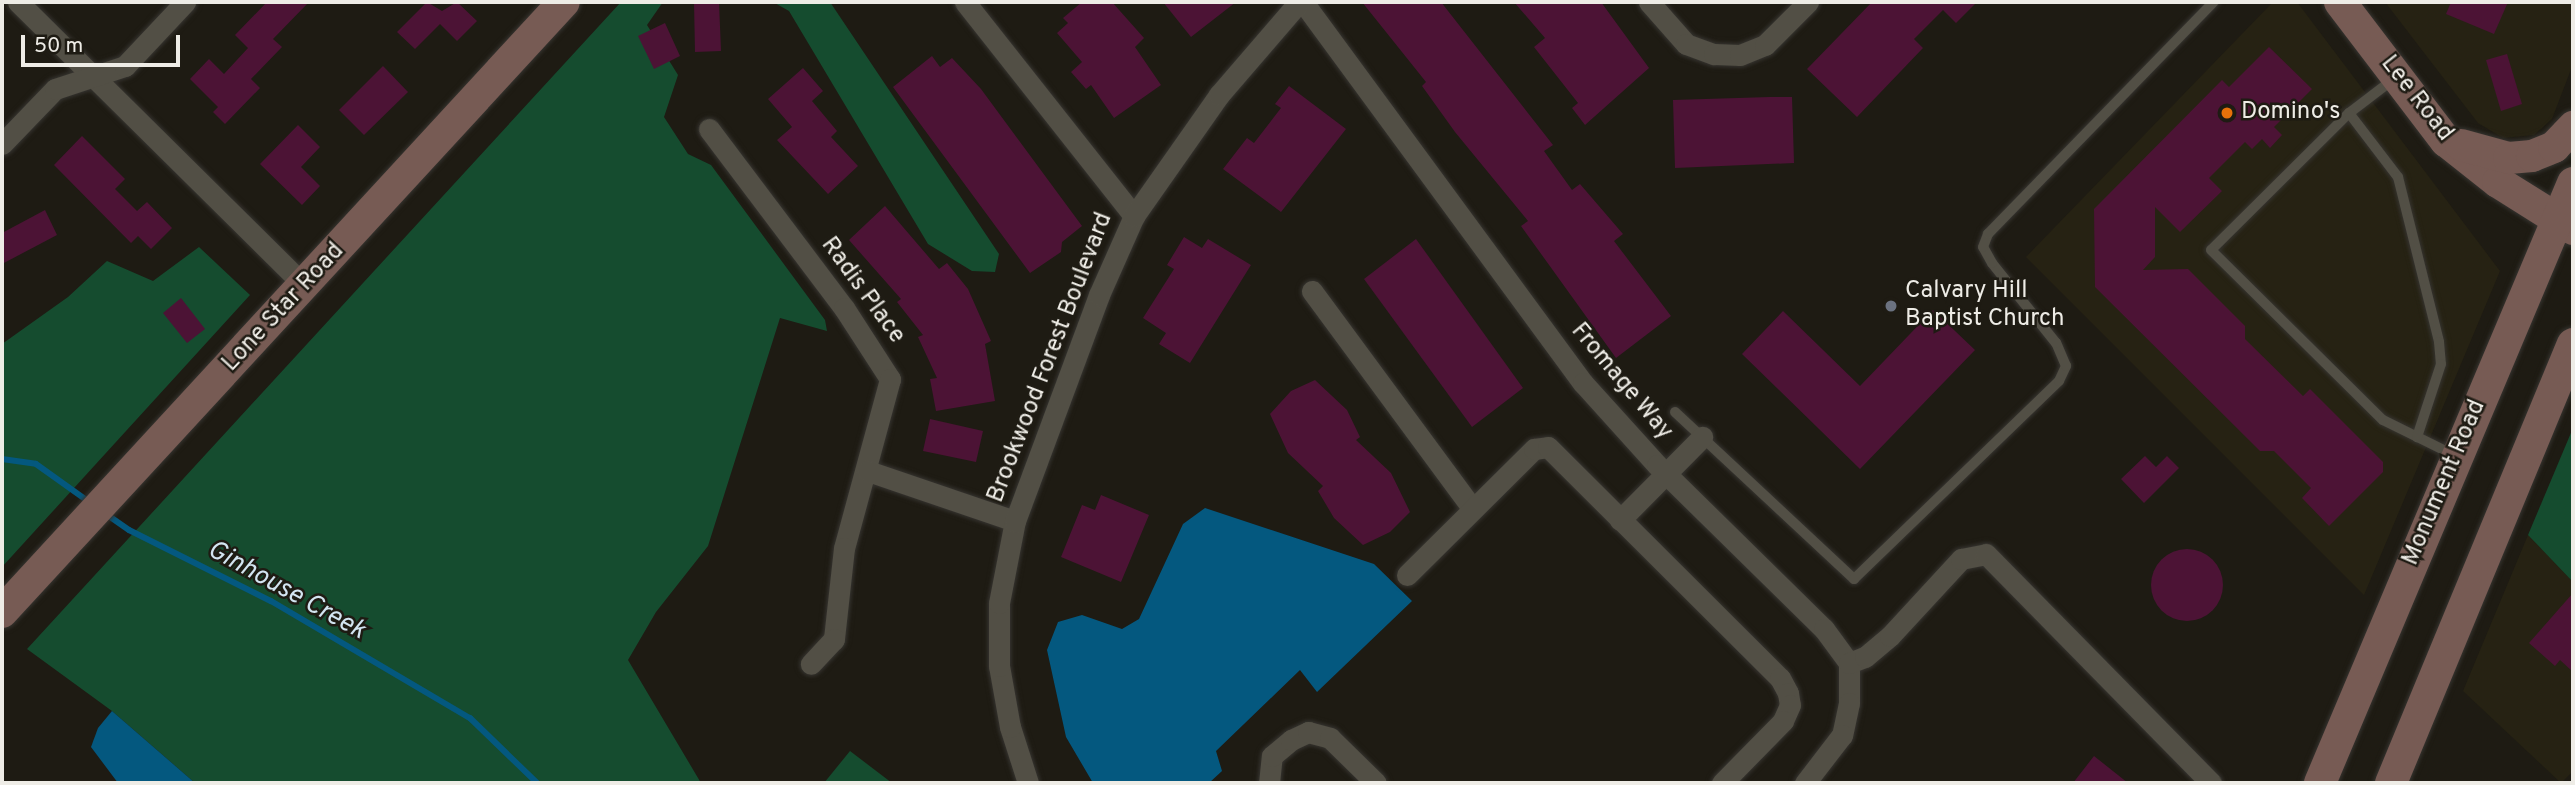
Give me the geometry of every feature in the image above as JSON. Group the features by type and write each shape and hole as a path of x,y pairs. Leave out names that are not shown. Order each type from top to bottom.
{"main road":[{"name":"Lone Star Road","path":"2,612 564,2"},
{"name":"Lee Road","path":"2340,2 2446,141 2498,182 2566,225"},
{"path":"2446,141 2509,158 2532,156 2554,147 2573,127"},
{"name":"Monument Road","path":"2320,783 2456,456 2566,225 2573,183"},
{"path":"2391,783 2573,344"}],"street":[{"path":"18,2 94,74 305,286"},
{"path":"2,144 55,89 125,66 184,2"},
{"path":"965,2 1134,216"},
{"name":"Brookwood Forest Boulevard","path":"1028,783 1010,727 999,666 999,603 1015,521 1134,216 1219,95 1301,2"},
{"name":"Fromage Way","path":"1301,2 1583,383 1665,473 1824,629 1849,663"},
{"path":"1649,2 1686,44 1714,54 1741,55 1765,45 1808,2"},
{"name":"Radis Place","path":"709,129 881,359 890,379 868,471 844,548 834,639 811,664"},
{"path":"1312,291 1473,509"},
{"path":"1620,520 1702,437"},
{"path":"1407,575 1534,449 1548,447 1780,678 1788,692 1790,705 1783,721 1721,783"},
{"path":"868,471 1015,521"},
{"path":"1805,783 1842,735 1849,704 1849,663 1865,657 1890,636 1961,559 1986,555 2211,783"},
{"path":"1269,783 1272,756 1308,732 1330,738 1376,783"}],"lane":[{"path":"1675,412 1854,579 2059,381 2066,366 2056,343 1992,263 1983,247 1988,234 2214,2"},
{"path":"2397,76 2349,113 2211,250 2384,420 2456,456"},
{"path":"2349,113 2398,177 2439,342 2441,363 2417,437"}],"shaded area":[{"path":"2273,2 2297,2 2500,271 2364,595 2026,257"},
{"path":"2385,2 2573,2 2573,64 2552,119 2534,135 2503,138 2478,123"},
{"path":"2528,535 2573,582 2573,771 2561,783 2463,691"}],"green space":[{"path":"621,2 663,2 647,25 678,75 664,117 688,154 711,165 825,320 827,331 780,318 708,546 656,612 628,660 701,783 195,783 112,711 27,649"},
{"path":"773,2 830,2 999,254 995,272 972,271 928,244 789,11"},
{"path":"199,247 250,295 2,567 2,344 68,297 107,261 153,281"},
{"path":"2573,428 2573,582 2528,535"},
{"path":"850,751 892,783 824,783"}],"water":[{"path":"1205,508 1374,564 1412,601 1317,692 1300,670 1216,751 1222,771 1209,783 1093,783 1066,737 1047,650 1058,622 1082,615 1122,629 1139,619 1183,524"},
{"path":"112,711 195,783 118,783 91,747 98,728"}],"building":[{"path":"267,2 309,2 273,39 282,47 251,79 260,88 225,124 213,112 218,107 190,79 209,59 224,74 248,48 235,35"},
{"path":"427,2 442,11 457,2 477,21 457,41 440,24 415,49 397,32"},
{"path":"694,2 719,2 721,51 695,52"},
{"path":"1082,2 1112,2 1144,38 1135,47 1161,85 1114,118 1091,85 1086,89 1071,72 1082,62 1057,33 1068,23 1063,18"},
{"path":"1163,2 1236,2 1191,37"},
{"path":"1362,2 1441,2 1553,145 1544,151 1572,190 1580,184 1623,234 1614,241 1671,316 1616,358 1521,226 1528,221 1455,132 1422,86 1426,82"},
{"path":"1514,2 1601,2 1649,68 1585,125 1572,108 1578,103 1534,47 1545,38"},
{"path":"1872,2 1977,2 1956,23 1943,10 1914,39 1923,48 1857,117 1807,69"},
{"path":"2451,2 2508,2 2494,34 2446,14"},
{"path":"665,23 680,56 654,69 638,36"},
{"path":"2269,47 2312,89 2274,127 2282,135 2270,148 2262,139 2252,149 2245,142 2209,178 2222,191 2180,232 2155,207 2155,257 2143,270 2188,269 2245,326 2245,339 2303,396 2310,389 2383,462 2383,472 2329,526 2302,498 2311,488 2274,451 2260,451 2095,287 2094,209 2222,80 2229,87"},
{"path":"2507,54 2522,104 2501,111 2486,60"},
{"path":"932,56 940,67 952,58 981,89 1082,226 1062,242 1061,252 1030,273 893,87"},
{"path":"383,66 408,92 364,135 339,110"},
{"path":"803,68 823,91 812,101 837,131 831,137 858,166 828,194 777,140 792,127 768,99"},
{"path":"1289,86 1346,129 1281,212 1223,169 1247,138 1254,143 1281,108 1275,104"},
{"path":"1792,97 1794,163 1675,168 1673,100"},
{"path":"298,125 320,147 301,167 320,186 302,205 260,164"},
{"path":"82,136 125,179 115,189 137,211 147,202 172,228 151,249 138,236 131,243 54,165"},
{"path":"885,206 939,269 947,263 968,289 991,341 985,344 995,401 936,411 930,379 937,378 918,337 923,335 897,302 901,299 849,240"},
{"path":"45,210 57,235 2,264 2,233"},
{"path":"1184,237 1202,248 1208,239 1251,265 1190,363 1159,344 1166,333 1143,318 1174,269 1167,265"},
{"path":"1416,239 1523,388 1472,427 1364,279"},
{"path":"181,298 205,329 187,343 163,313"},
{"path":"1933,310 1975,350 1860,469 1742,354 1783,311 1860,386"},
{"path":"1315,380 1347,410 1360,437 1356,440 1391,473 1410,512 1390,532 1363,545 1334,518 1318,491 1323,486 1288,453 1270,414 1291,391"},
{"path":"930,419 983,431 976,462 923,451"},
{"path":"2145,456 2156,467 2167,456 2179,468 2144,503 2121,479"},
{"path":"1101,495 1149,515 1121,582 1061,557 1082,505 1095,510"},
{"path":"2187,549 2207,555 2217,565 2223,585 2217,605 2207,615 2187,621 2167,615 2157,605 2151,585 2157,565 2167,555"},
{"path":"2573,593 2573,672 2560,660 2555,666 2529,643"},
{"path":"2094,756 2128,783 2073,783"}],"waterway":[{"name":"Ginhouse Creek","path":"2,459 36,464 92,504"},
{"name":"Ginhouse Creek","path":"106,514 129,530 271,601 470,718 537,783"}],"place":[{"name":"Domino's","path":"2227,113"},
{"name":"Calvary Hill Baptist Church","path":"1891,306"}]}
